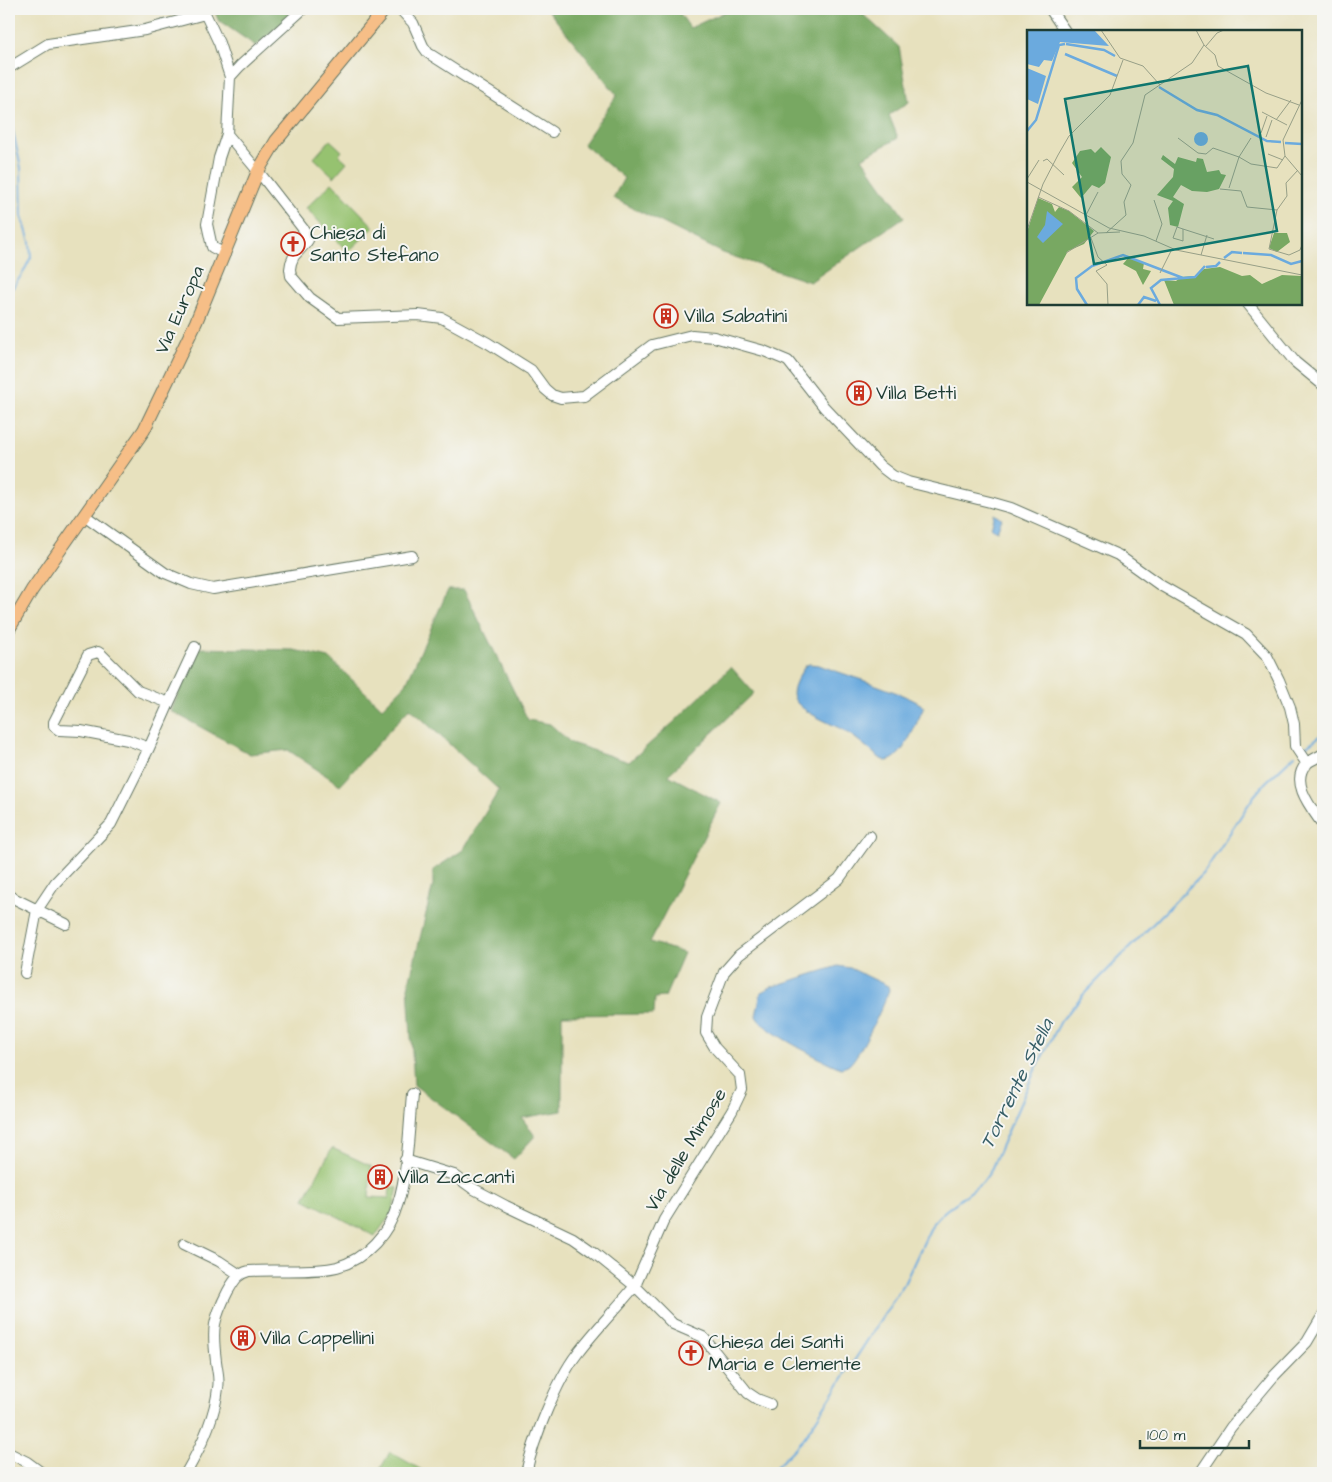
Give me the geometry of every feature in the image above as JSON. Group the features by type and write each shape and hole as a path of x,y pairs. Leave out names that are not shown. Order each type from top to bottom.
{"main road":[{"name":"Via Europa","path":"9,629 32,590 144,430 196,322 258,171 276,141 385,9"}],"street":[{"path":"230,77 303,9"},
{"path":"400,9 413,22 428,53 552,132"},
{"path":"1050,9 1064,30"},
{"path":"9,68 48,44 145,30 204,11 219,43 230,77 227,134 219,158 207,224 212,247 225,254"},
{"path":"227,134 304,230 308,240 294,256 290,269 295,281 310,298 338,318 418,315 442,318 488,343 531,370 545,389 552,395 561,398 584,396 652,345 692,335 714,337 764,351 788,361 824,407 880,466 893,476 908,482 1011,508 1118,555 1160,585 1246,634 1267,656 1286,695 1294,724 1295,746 1305,761"},
{"path":"1249,305 1296,362 1323,385"},
{"path":"84,515 165,573 191,584 214,589 412,556"},
{"path":"25,973 37,910 55,883 111,824 149,748 195,647"},
{"path":"149,748 128,740 81,731 59,730 54,726 54,722 88,655 98,652 138,691 169,703"},
{"path":"1305,761 1323,754"},
{"path":"1305,761 1301,774 1304,795 1323,825"},
{"name":"Via delle Mimose","path":"635,1286 664,1220 732,1111 742,1090 740,1075 715,1048 706,1033 707,1017 724,972 739,955 839,879 870,836"},
{"path":"9,896 66,924"},
{"path":"186,1473 203,1441 217,1396 219,1380 213,1338 214,1323 234,1281 240,1275 255,1271 329,1268 346,1264 368,1250 383,1233 396,1210 405,1160 412,1094"},
{"path":"405,1160 454,1175 472,1188 573,1238 635,1286 673,1324 703,1337 748,1393 770,1404"},
{"path":"184,1244 219,1261 240,1275"},
{"path":"526,1473 545,1416 566,1371 577,1354 635,1286"},
{"path":"1200,1473 1231,1427 1307,1342 1323,1315"},
{"path":"9,1453 27,1462 42,1473"}],"green space":[{"path":"214,9 298,9 256,46 218,20"},
{"path":"547,9 677,9 690,28 731,9 857,9 899,47 909,102 889,115 898,138 862,158 904,217 810,282 723,253 613,198 624,178 583,144 617,95"},
{"path":"330,140 342,151 339,155 347,162 334,177 314,158"},
{"path":"332,183 374,227 348,252 306,208"},
{"path":"448,590 464,590 528,720 550,724 571,743 629,762 731,667 754,693 668,775 721,803 650,942 684,953 665,997 655,998 654,1014 562,1015 562,1111 522,1118 535,1136 514,1159 414,1085 408,987 433,885 433,870 463,850 499,790 410,708 340,785 288,750 250,754 171,711 198,648 294,650 329,658 382,708 406,684"},
{"path":"332,1148 371,1166 369,1197 389,1198 390,1187 398,1188 392,1213 375,1236 304,1199"},
{"path":"390,1452 427,1473 378,1473"}],"water":[{"path":"995,514 1002,519 997,531 991,528"},
{"path":"809,664 819,665 906,696 924,707 909,739 898,755 886,761 881,759 848,733 816,717 797,703 793,694 794,686 805,666"},
{"path":"838,966 850,968 888,986 889,990 877,1018 859,1051 849,1065 841,1068 808,1053 781,1037 760,1022 756,1016 761,992 771,987"}],"waterway":[{"path":"9,113 21,168 22,216 30,242 31,257 23,273 9,293"},
{"name":"Torrente Stella","path":"1301,750 1323,734"},
{"name":"Torrente Stella","path":"770,1473 802,1441 904,1284 932,1225 945,1211 982,1183 990,1172 1035,1070 1061,1021 1083,995 1205,871 1254,796 1295,755"}],"place":[{"name":"Chiesa di Santo Stefano","path":"293,244"},
{"name":"Villa Sabatini","path":"666,316"},
{"name":"Villa Betti","path":"859,393"},
{"name":"Villa Zaccanti","path":"380,1177"},
{"name":"Villa Cappellini","path":"243,1338"},
{"name":"Chiesa dei Santi Maria e Clemente","path":"691,1353"}]}
